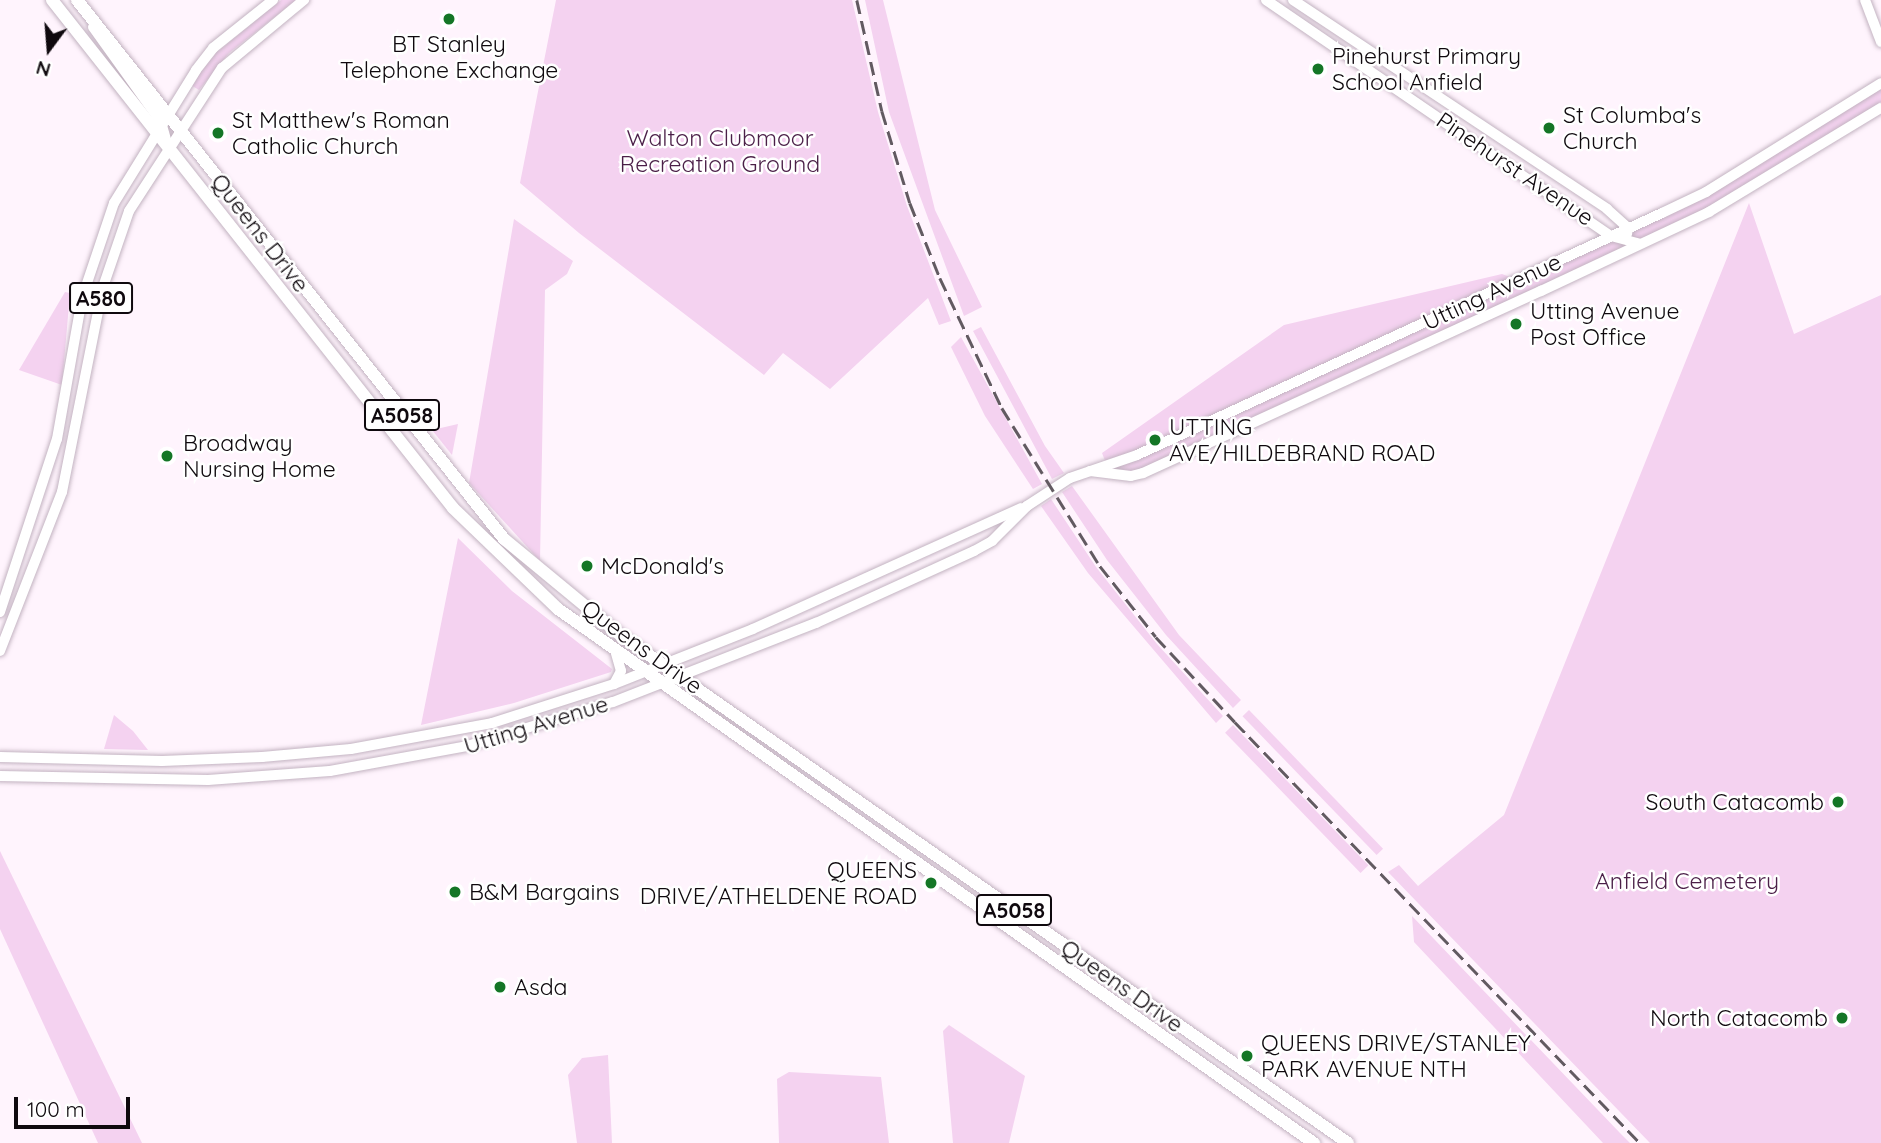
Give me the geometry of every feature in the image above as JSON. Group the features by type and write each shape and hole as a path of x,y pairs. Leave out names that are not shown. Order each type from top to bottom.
{"highway":[{"name":"Queens Drive","path":"52,0 161,122 179,129 504,539 623,637 1349,1143"},
{"name":"Queens Drive","path":"79,3 161,122 168,146 453,508 558,609 644,673 1314,1143"}],"main road":[{"name":"A580","path":"0,612 57,439 92,257 114,203 161,122 213,48 273,0"},
{"name":"A580","path":"0,651 62,492 82,413 101,298 120,233 168,146 222,68 304,0"}],"street":[{"name":"Pinehurst Avenue","path":"1265,0 1611,236 1640,244"},
{"name":"Pinehurst Avenue","path":"1293,0 1607,209 1628,228"},
{"path":"1865,0 1881,37"},
{"name":"Utting Avenue","path":"1109,468 1706,192 1881,83"},
{"name":"Utting Avenue","path":"0,757 162,761 351,749 492,723 614,684 811,605 1027,506 1088,470 1109,468 1143,473 1709,212 1881,108"},
{"path":"1624,251 1628,228"},
{"name":"Utting Avenue","path":"0,776 208,780 369,765 467,746 680,676 816,623 974,551 992,541 1027,506"},
{"path":"614,684 621,671 616,653"}],"green space":[{"path":"281,0 296,0 229,53 199,90 191,85 216,53"},
{"name":"Walton Clubmoor Recreation Ground","path":"556,0 852,0 878,112 907,206 951,321 939,325 928,298 830,389 783,353 764,375 579,233 520,183"},
{"path":"865,0 883,0 935,210 982,307 964,316 889,112"},
{"path":"1881,83 1881,108 1709,212 1143,473 1110,473 1102,453 1284,325 1502,274 1521,281 1662,213"},
{"name":"Anfield Cemetery","path":"1749,203 1794,334 1881,295 1881,1143 1650,1143 1388,872 1399,865 1418,886 1504,815"},
{"path":"514,219 573,261 567,274 545,290 540,561 469,483"},
{"path":"65,292 70,293 62,385 19,370"},
{"path":"981,327 1045,446 1064,473 1052,479 973,331"},
{"path":"961,337 1042,484 1033,489 985,416 951,347"},
{"path":"458,424 452,455 432,430"},
{"path":"1072,486 1179,635 1241,700 1233,708 1166,635 1107,560 1062,492"},
{"path":"1051,499 1096,567 1157,644 1223,716 1216,723 1088,573 1041,506"},
{"path":"458,538 512,591 612,669 611,672 514,703 421,725"},
{"path":"1249,710 1383,849 1377,855 1243,716"},
{"path":"114,715 133,731 148,750 104,749"},
{"path":"1233,725 1368,865 1361,873 1225,733"},
{"path":"0,851 142,1143 98,1143 0,929"},
{"path":"1412,916 1630,1143 1603,1143 1414,942"},
{"path":"949,1025 1025,1076 1009,1143 953,1143 943,1031"},
{"path":"608,1055 612,1143 577,1143 568,1075 582,1058"},
{"path":"789,1072 881,1077 889,1143 779,1143 777,1079"}],"railway":[{"path":"857,0 882,111 910,203 940,278 1002,408 1100,566 1156,637 1235,722 1640,1143"}],"place":[{"name":"BT Stanley Telephone Exchange","path":"449,19"},
{"name":"Pinehurst Primary School Anfield","path":"1318,69"},
{"name":"St Columba's Church","path":"1549,128"},
{"name":"St Matthew's Roman Catholic Church","path":"218,133"},
{"name":"Utting Avenue Post Office","path":"1516,324"},
{"name":"UTTING AVE/HILDEBRAND ROAD","path":"1155,440"},
{"name":"Broadway Nursing Home","path":"167,456"},
{"name":"McDonald's","path":"587,566"},
{"name":"South Catacomb","path":"1838,802"},
{"name":"QUEENS DRIVE/ATHELDENE ROAD","path":"931,883"},
{"name":"B&M Bargains","path":"455,892"},
{"name":"Asda","path":"500,987"},
{"name":"North Catacomb","path":"1842,1018"},
{"name":"QUEENS DRIVE/STANLEY PARK AVENUE NTH","path":"1247,1056"}]}
